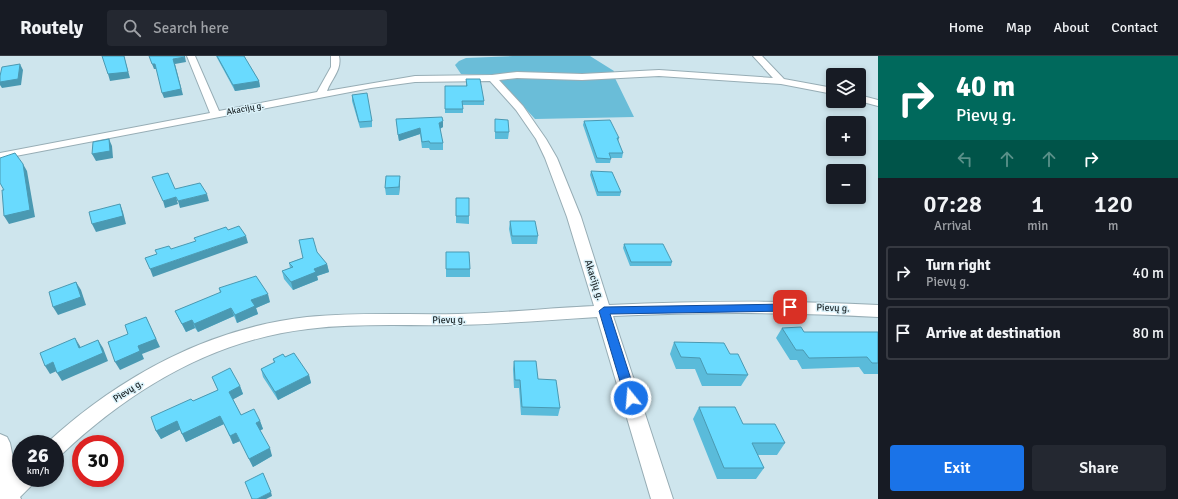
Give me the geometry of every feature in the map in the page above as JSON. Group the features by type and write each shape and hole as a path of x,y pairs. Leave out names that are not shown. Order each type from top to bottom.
{"street":[{"path":"191,56 216,115"},
{"path":"321,95 322,89 334,72 336,60 334,56"},
{"path":"757,56 781,81"},
{"name":"Akacijų g.","path":"0,156 321,95 415,79 492,78 516,76 582,77 659,73 781,81 826,90"},
{"name":"Akacijų g.","path":"492,78 520,108 541,139 551,158 574,217 662,499"},
{"path":"866,100 878,103"},
{"name":"Pievų g.","path":"64,440 87,420 138,383 216,345 250,334 299,324 342,320 475,319 604,311 761,307 834,308 878,311"},
{"path":"0,443 8,497"},
{"path":"8,497 17,487"}],"shaded area":[{"path":"513,56 590,56 614,71 613,74 634,117 535,119 495,75 461,74 455,65 459,61 466,58"}],"building":[{"path":"102,56 124,56 128,72 108,74"},
{"path":"149,56 185,57 173,59 181,89 162,93 155,64 152,64"},
{"path":"217,56 244,56 259,81 233,85"},
{"path":"20,64 18,79 0,82 2,67"},
{"path":"466,79 480,79 484,101 462,101 463,109 445,109 445,86 467,86"},
{"path":"367,93 372,121 359,122 352,95"},
{"path":"442,117 443,121 439,123 443,143 430,143 429,141 422,142 420,128 398,135 396,119"},
{"path":"495,119 508,120 509,132 495,132"},
{"path":"610,120 619,138 617,138 623,153 609,153 611,159 597,158 584,121"},
{"path":"109,139 110,151 92,154 93,142"},
{"path":"15,153 23,164 30,210 4,216 2,190 4,190 0,183 0,158"},
{"path":"591,171 612,172 621,192 598,192"},
{"path":"168,173 175,189 200,183 207,194 178,201 176,197 163,201 152,177"},
{"path":"386,176 400,176 399,187 385,188"},
{"path":"456,198 469,198 469,216 456,216"},
{"path":"120,204 123,216 92,224 89,212"},
{"path":"510,221 535,221 538,236 512,236"},
{"path":"239,226 246,236 150,269 145,258 157,254 155,250 169,246 171,249 196,241 194,238 226,227 228,230"},
{"path":"313,238 317,252 327,264 314,269 316,272 291,282 282,271 293,267 289,263 303,258 299,240"},
{"path":"624,244 663,244 672,262 631,262"},
{"path":"446,252 469,252 470,269 446,269"},
{"path":"256,276 268,294 251,300 255,306 235,315 231,308 194,324 192,320 182,324 175,311 221,292 219,288"},
{"path":"76,282 81,297 53,307 49,292"},
{"path":"146,317 156,339 138,346 140,351 115,362 108,342 128,334 125,325"},
{"path":"801,327 804,332 878,332 878,363 872,363 867,357 809,358 803,350 796,350 782,328"},
{"path":"75,338 79,348 98,340 103,353 57,373 53,362 45,366 40,353"},
{"path":"674,342 724,343 730,354 738,354 748,375 707,374 700,358 681,357"},
{"path":"294,353 309,375 275,392 261,369 275,362 273,359 283,354 285,357"},
{"path":"514,361 536,361 538,379 556,380 560,408 522,407 520,380 515,380"},
{"path":"230,368 240,386 229,392 241,415 254,409 260,421 256,423 270,448 249,459 236,433 230,436 220,416 182,434 177,421 156,431 151,417 191,399 193,401 218,390 212,377"},
{"path":"699,407 735,407 743,424 775,424 785,443 752,443 764,468 724,468"},
{"path":"263,473 271,492 257,499 252,499 245,482"}],"route":[{"path":"631,398 604,311 790,307"}]}
